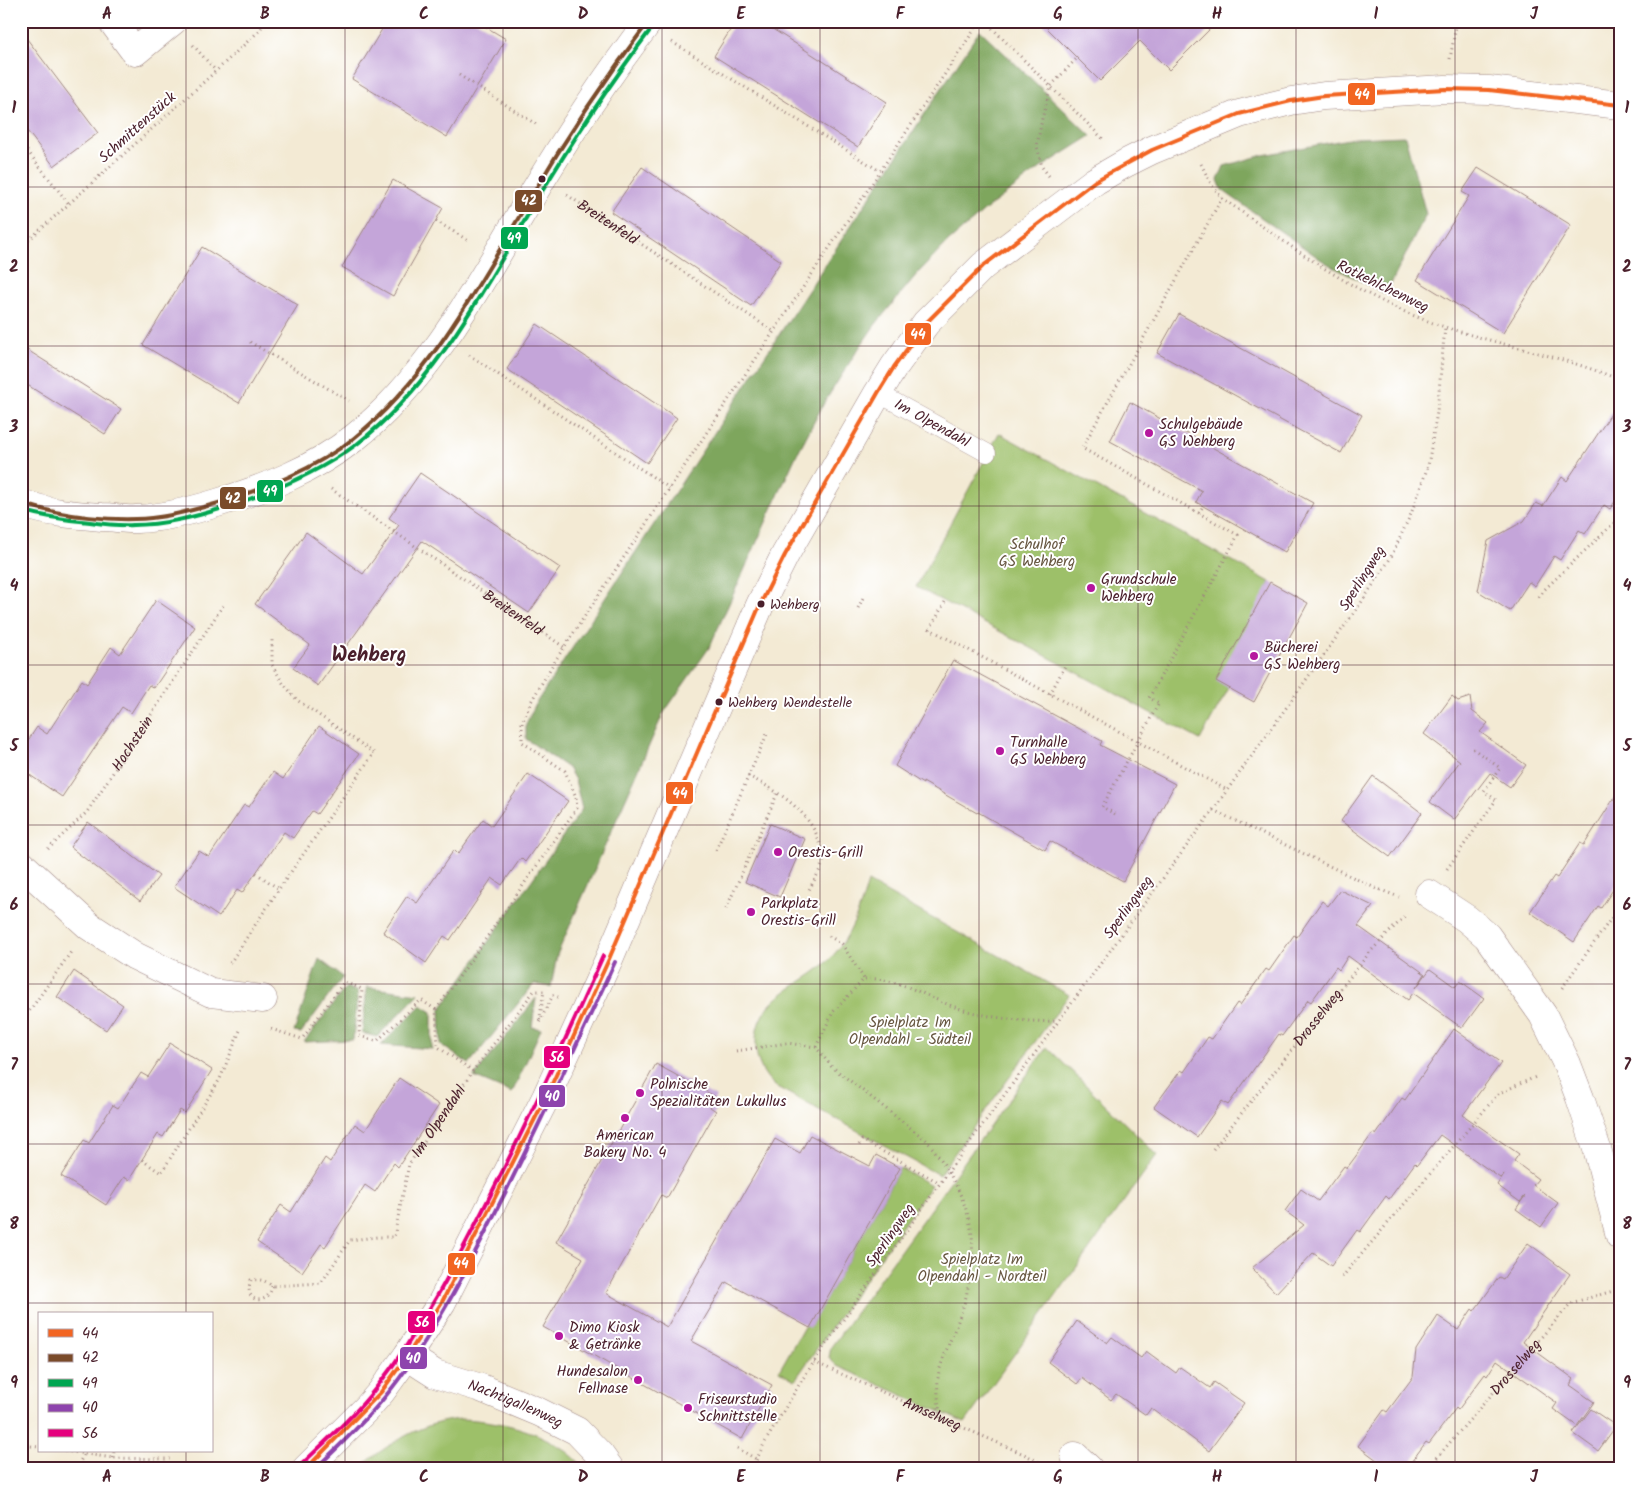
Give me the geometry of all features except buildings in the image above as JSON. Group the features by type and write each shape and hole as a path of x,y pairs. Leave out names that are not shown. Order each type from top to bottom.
{"street":[{"path":"112,21 135,52 173,21"},
{"path":"21,503 38,509 75,516 135,520 188,512 264,488 304,471 353,439 378,418 445,338 564,143 648,23"},
{"name":"Im Olpendahl","path":"306,1469 367,1408 407,1356 442,1302 488,1215 587,1008 760,605 785,555 878,393 926,323 983,266 1095,181 1145,153 1239,114 1291,101 1357,93 1445,89 1489,90 1620,105"},
{"path":"23,866 90,926 135,956 211,993 258,998"},
{"path":"1429,894 1467,919 1487,936 1542,1015 1567,1064 1598,1152 1620,1236"},
{"name":"Nachtigallenweg","path":"407,1356 435,1374 481,1388 539,1412 577,1431 600,1455 610,1469"}],"lane":[{"name":"Im Olpendahl","path":"878,393 987,453"}],"path":[{"name":"Schmittenstück","path":"21,247 216,71 260,30 265,21"},
{"path":"290,1035 302,1038 344,982 362,989 359,1036 377,1041 420,1000 436,1010 577,808 574,790 565,771 522,742 522,722 531,702 564,647 671,489 773,331 980,21"},
{"path":"985,21 1126,163"},
{"path":"648,23 880,171"},
{"path":"191,41 216,71"},
{"path":"1068,200 1042,167 1037,146 1050,86 1078,57"},
{"path":"458,76 564,143"},
{"path":"21,130 25,127"},
{"name":"Rotkehlchenweg","path":"1187,136 1211,184 1222,198 1332,274 1391,304 1445,327 1527,349 1620,380"},
{"path":"21,143 69,204"},
{"name":"Breitenfeld","path":"542,179 773,331"},
{"path":"1115,814 1102,807 1159,703 1149,698 1238,534 1082,448 1222,198"},
{"path":"436,221 463,237"},
{"name":"Sperlingweg","path":"752,1469 800,1383 814,1362 1057,1021 1214,810 1361,603 1390,559 1428,466 1437,412 1445,327"},
{"path":"445,338 671,489"},
{"path":"250,342 344,398"},
{"name":"Breitenfeld","path":"304,471 564,647"},
{"path":"1199,513 1203,506"},
{"path":"1539,598 1543,590 1620,517"},
{"path":"858,608 864,596"},
{"path":"945,602 930,628 1227,790"},
{"name":"Hochstein","path":"23,866 56,842 87,812 224,604"},
{"path":"211,993 279,889 374,753 297,700 282,683 272,665 272,638"},
{"path":"1050,694 1065,666"},
{"path":"716,850 767,734"},
{"name":"Drosselweg","path":"1213,1149 1370,952 1429,894 1496,800 1484,791 1500,768 1472,748"},
{"path":"748,776 778,792 798,810 820,840 824,858 809,890"},
{"path":"726,909 778,792"},
{"path":"1214,810 1397,897 1429,894"},
{"path":"758,836 764,839"},
{"path":"256,873 279,889"},
{"path":"1542,1015 1620,906"},
{"path":"21,1023 90,926"},
{"path":"829,936 842,944 864,979"},
{"path":"816,1047 833,1012 864,979 874,978 894,983 920,991 955,1008 987,1015 1020,1020 1057,1021"},
{"name":"Im Olpendahl","path":"272,1286 271,1291 264,1299 258,1300 253,1298 249,1293 251,1280 259,1279 266,1281 272,1286 321,1283 350,1240 394,1237 409,1164 473,1071 534,991 544,991 539,1022 553,995 587,1008"},
{"path":"142,1160 161,1173 220,1079 258,998"},
{"name":"Im Olpendahl","path":"436,1010 438,1047 473,1071"},
{"path":"736,1051 787,1043 816,1047 831,1066 926,1140 948,1172 960,1198 972,1236 968,1286 964,1305 939,1373 940,1418"},
{"path":"1342,1277 1499,1093 1567,1064"},
{"path":"859,1145 862,1140 940,1183"},
{"name":"Drosselweg","path":"1427,1469 1571,1304 1620,1289"},
{"name":"Amselweg","path":"814,1362 1035,1459 1048,1469"},
{"path":"21,1445 38,1447"},
{"path":"737,1448 756,1459"},
{"path":"71,1452 113,1458 170,1458"},
{"path":"113,1458 114,1452"},
{"path":"76,1469 84,1454"}],"green space":[{"path":"980,30 1091,136 1042,167 990,206 949,241 917,274 875,325 857,351 824,403 795,458 709,648 663,714 557,955 551,987 534,984 469,1064 441,1045 440,1010 582,809 575,780 568,768 526,739 526,724 536,703"},
{"path":"1405,136 1426,214 1386,294 1320,259 1222,190 1218,180 1224,166 1263,155 1354,138"},
{"name":"Schulhof GS Wehberg","path":"999,433 1270,582 1229,688 1200,740 916,587"},
{"name":"Spielplatz Im Olpendahl - Südteil","path":"868,882 1069,995 939,1175 775,1086 767,1077 757,1057 757,1029 763,1015 782,994 820,968 838,950 854,922"},
{"path":"319,959 343,977 301,1033 294,1032"},
{"path":"346,987 358,992 353,1040 304,1042"},
{"path":"367,987 419,994 377,1037 362,1033"},
{"path":"536,998 532,1027 541,1029 512,1093 474,1077"},
{"path":"421,1005 432,1012 432,1049 381,1045"},
{"name":"Spielplatz Im Olpendahl - Nordteil","path":"1047,1047 1157,1155 965,1423 837,1366 829,1358 831,1347"},
{"path":"900,1168 931,1185 795,1380 779,1371 805,1325 810,1327"},
{"path":"461,1419 512,1426 529,1431 559,1446 585,1469 358,1469 381,1451 406,1436 432,1425"}],"transit line":[{"name":"42","path":"21,503 53,512 108,519 143,519 175,514 222,502 291,476 323,459 354,438 407,387 430,358 471,297 571,132 649,21"},
{"name":"49","path":"21,510 55,518 117,525 145,525 179,520 223,508 293,482 326,465 357,444 386,419 411,392 457,332 578,134 622,68 654,25"},
{"name":"44","path":"306,1469 381,1392 442,1302 546,1097 609,959 760,605 785,555 878,393 894,367 926,323 983,266 1095,181 1152,150 1239,114 1291,101 1324,96 1445,89 1489,90 1620,105"},
{"name":"56","path":"302,1464 368,1398 423,1321 476,1224 518,1140 603,956"},
{"name":"40","path":"315,1469 376,1408 401,1376 432,1330 486,1232 558,1085 615,962"}],"place":[{"name":"Schulgebäude GS Wehberg","path":"1149,433"},
{"name":"Grundschule Wehberg","path":"1091,588"},
{"name":"Wehberg","path":"761,604"},
{"name":"Bücherei GS Wehberg","path":"1254,656"},
{"name":"Wehberg Wendestelle","path":"719,702"},
{"name":"Turnhalle GS Wehberg","path":"1000,751"},
{"name":"Orestis-Grill","path":"778,852"},
{"name":"Parkplatz Orestis-Grill","path":"751,912"},
{"name":"Polnische Spezialitäten Lukullus","path":"640,1093"},
{"name":"American Bakery No. 4","path":"625,1118"},
{"name":"Dimo Kiosk & Getränke","path":"559,1336"},
{"name":"Hundesalon Fellnase","path":"638,1380"},
{"name":"Friseurstudio Schnittstelle","path":"688,1408"}],"district":[{"name":"Wehberg","path":"369,654"}]}
